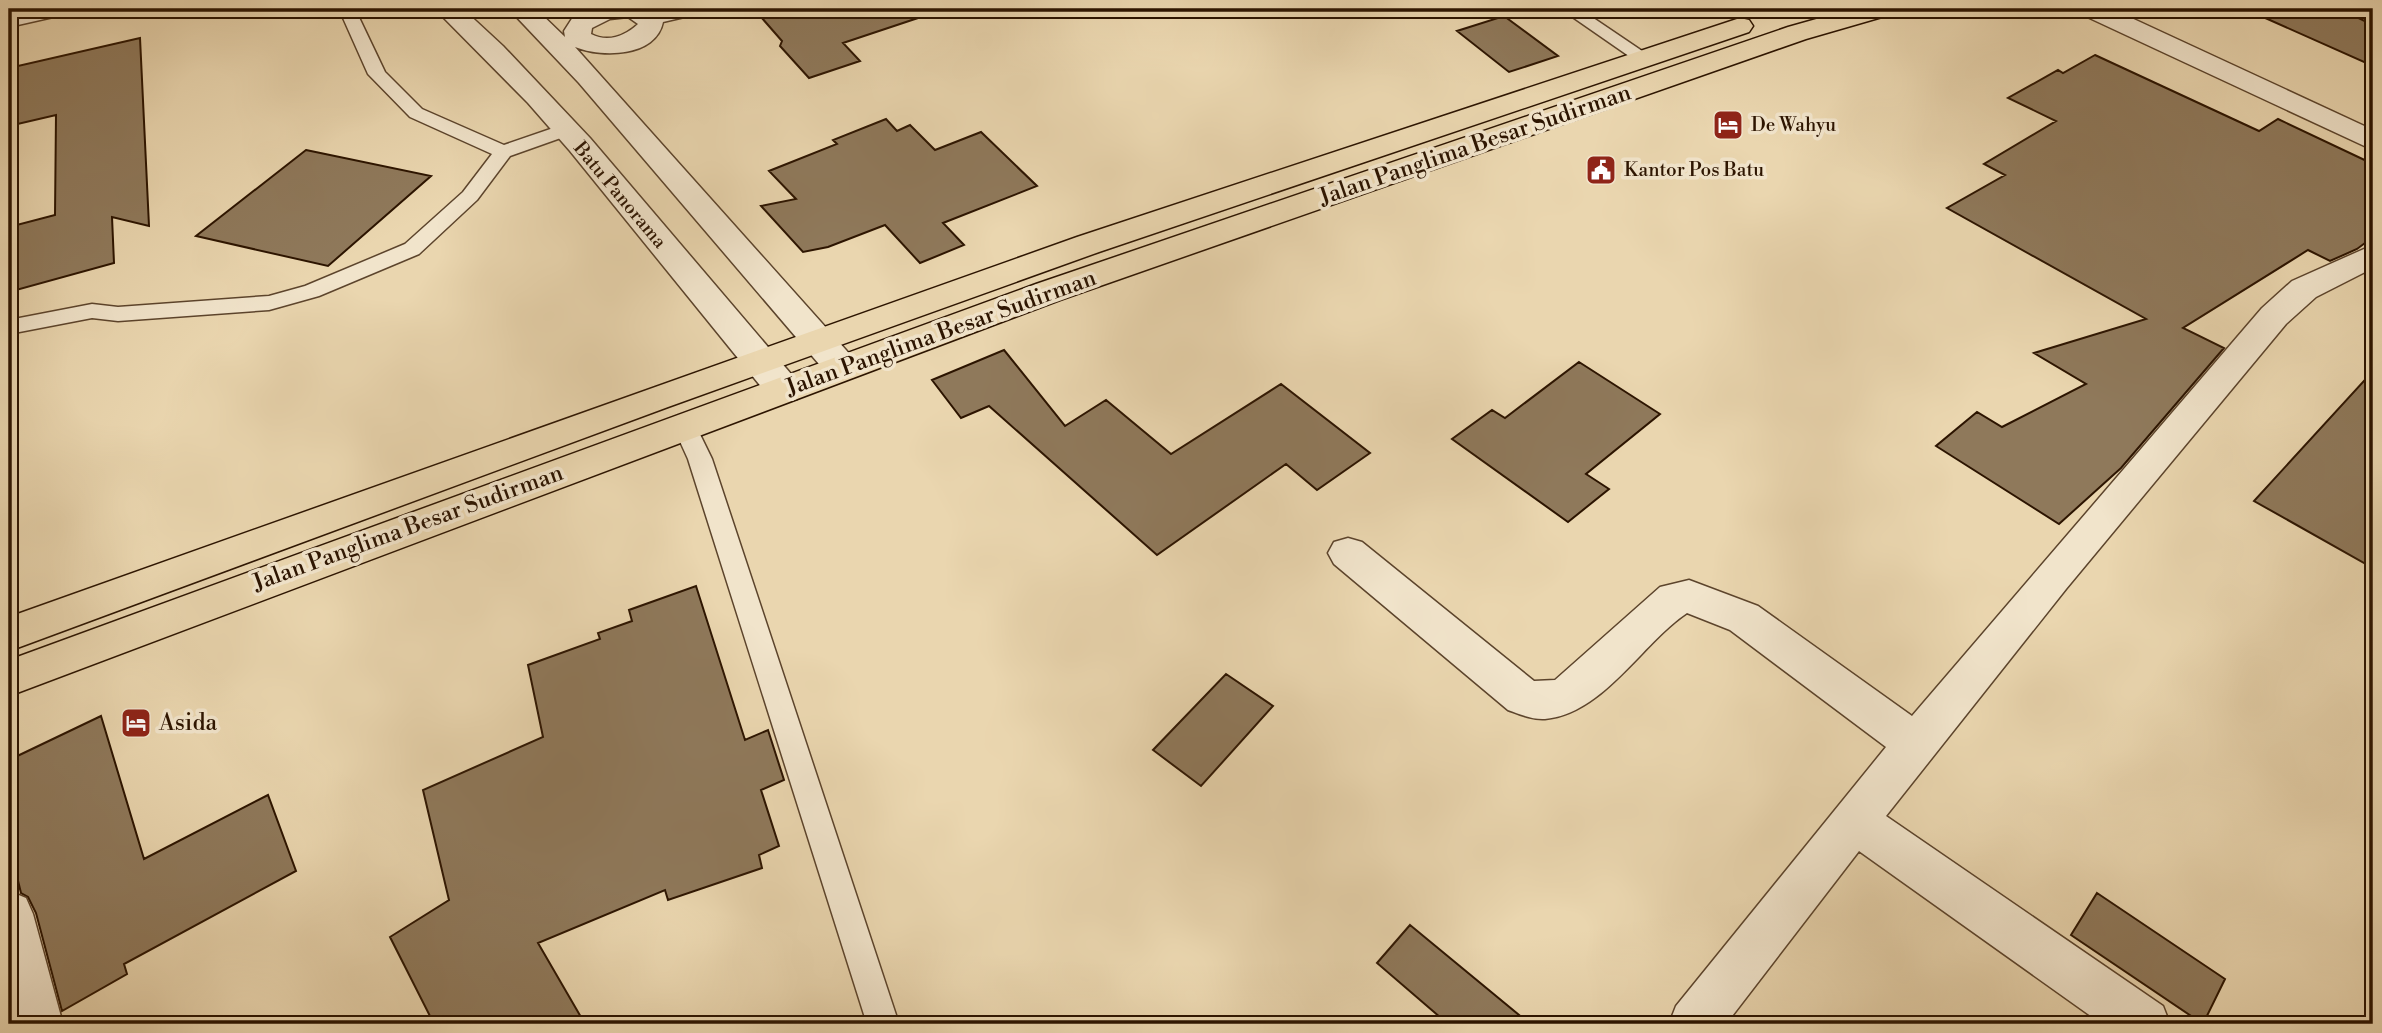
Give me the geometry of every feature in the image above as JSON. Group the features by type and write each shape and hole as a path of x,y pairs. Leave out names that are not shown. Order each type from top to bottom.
{"main road":[{"name":"Jalan Panglima Besar Sudirman","path":"9,634 819,340 1159,220 1642,57 1794,9"},
{"name":"Jalan Panglima Besar Sudirman","path":"9,678 1100,274 1797,33 1880,9"}],"street":[{"name":"Batu Panorama","path":"448,9 506,64 565,130 784,390"},
{"path":"522,9 579,66 842,368"},
{"path":"506,64 549,36 589,35 618,45 638,38 647,31 651,24 649,17 684,9"},
{"path":"2092,9 2373,141"},
{"path":"579,66 589,35"},
{"path":"506,64 579,66"},
{"path":"1694,1024 1853,820 2114,500 2274,316 2304,289 2373,255"},
{"path":"1348,553 1523,697 1543,701 1567,696 1674,599 1689,596 1744,618 1915,743"},
{"path":"1853,820 2145,1024"},
{"path":"9,914 38,1024"}],"lane":[{"path":"9,22 65,9"},
{"path":"347,9 377,74 416,113 503,152"},
{"path":"1569,9 1642,57"},
{"path":"9,327 92,311 118,314 268,303 312,291 412,249 470,196 503,152 565,130"},
{"path":"685,426 700,459 883,1024"}],"building":[{"path":"754,9 923,9 924,16 843,43 860,61 809,78 780,46 782,41"},
{"path":"2245,9 2340,9 2373,25 2373,66"},
{"path":"1504,16 1558,56 1509,72 1457,31"},
{"path":"140,38 149,226 112,217 114,263 9,292 9,227 55,215 56,115 9,126 9,68"},
{"path":"2095,55 2259,131 2278,119 2373,164 2373,237 2357,249 2330,261 2308,250 2183,328 2224,348 2121,468 2059,524 1936,446 1977,412 2002,427 2086,384 2034,353 2146,319 1947,208 2005,175 1984,164 2056,121 2008,98 2058,70 2063,73"},
{"path":"886,119 897,131 910,125 935,150 981,132 1037,186 943,223 964,245 920,263 885,225 828,247 803,252 761,206 796,199 769,171 837,144 833,140"},
{"path":"306,150 431,176 328,266 196,236"},
{"path":"1004,350 1065,426 1106,400 1171,454 1281,384 1370,453 1317,490 1286,464 1157,555 989,406 961,418 932,380"},
{"path":"1579,362 1660,414 1586,474 1609,489 1568,522 1452,439 1492,410 1505,418"},
{"path":"2373,371 2373,568 2254,501"},
{"path":"696,586 745,740 768,730 784,780 761,790 779,846 759,855 762,868 668,900 665,890 538,943 585,1024 434,1024 390,937 449,900 423,790 543,737 528,665 600,639 598,633 632,621 629,610"},
{"path":"1226,674 1273,706 1201,786 1153,750"},
{"path":"101,716 144,859 268,795 296,871 124,964 127,974 62,1011 36,913 28,897 21,893 9,844 9,760"},
{"path":"2097,893 2225,979 2203,1024 2071,935"},
{"path":"1410,925 1530,1024 1448,1024 1377,963"}],"place":[{"name":"De Wahyu","path":"1728,125"},
{"name":"Kantor Pos Batu","path":"1601,170"},
{"name":"Asida","path":"136,723"}]}
